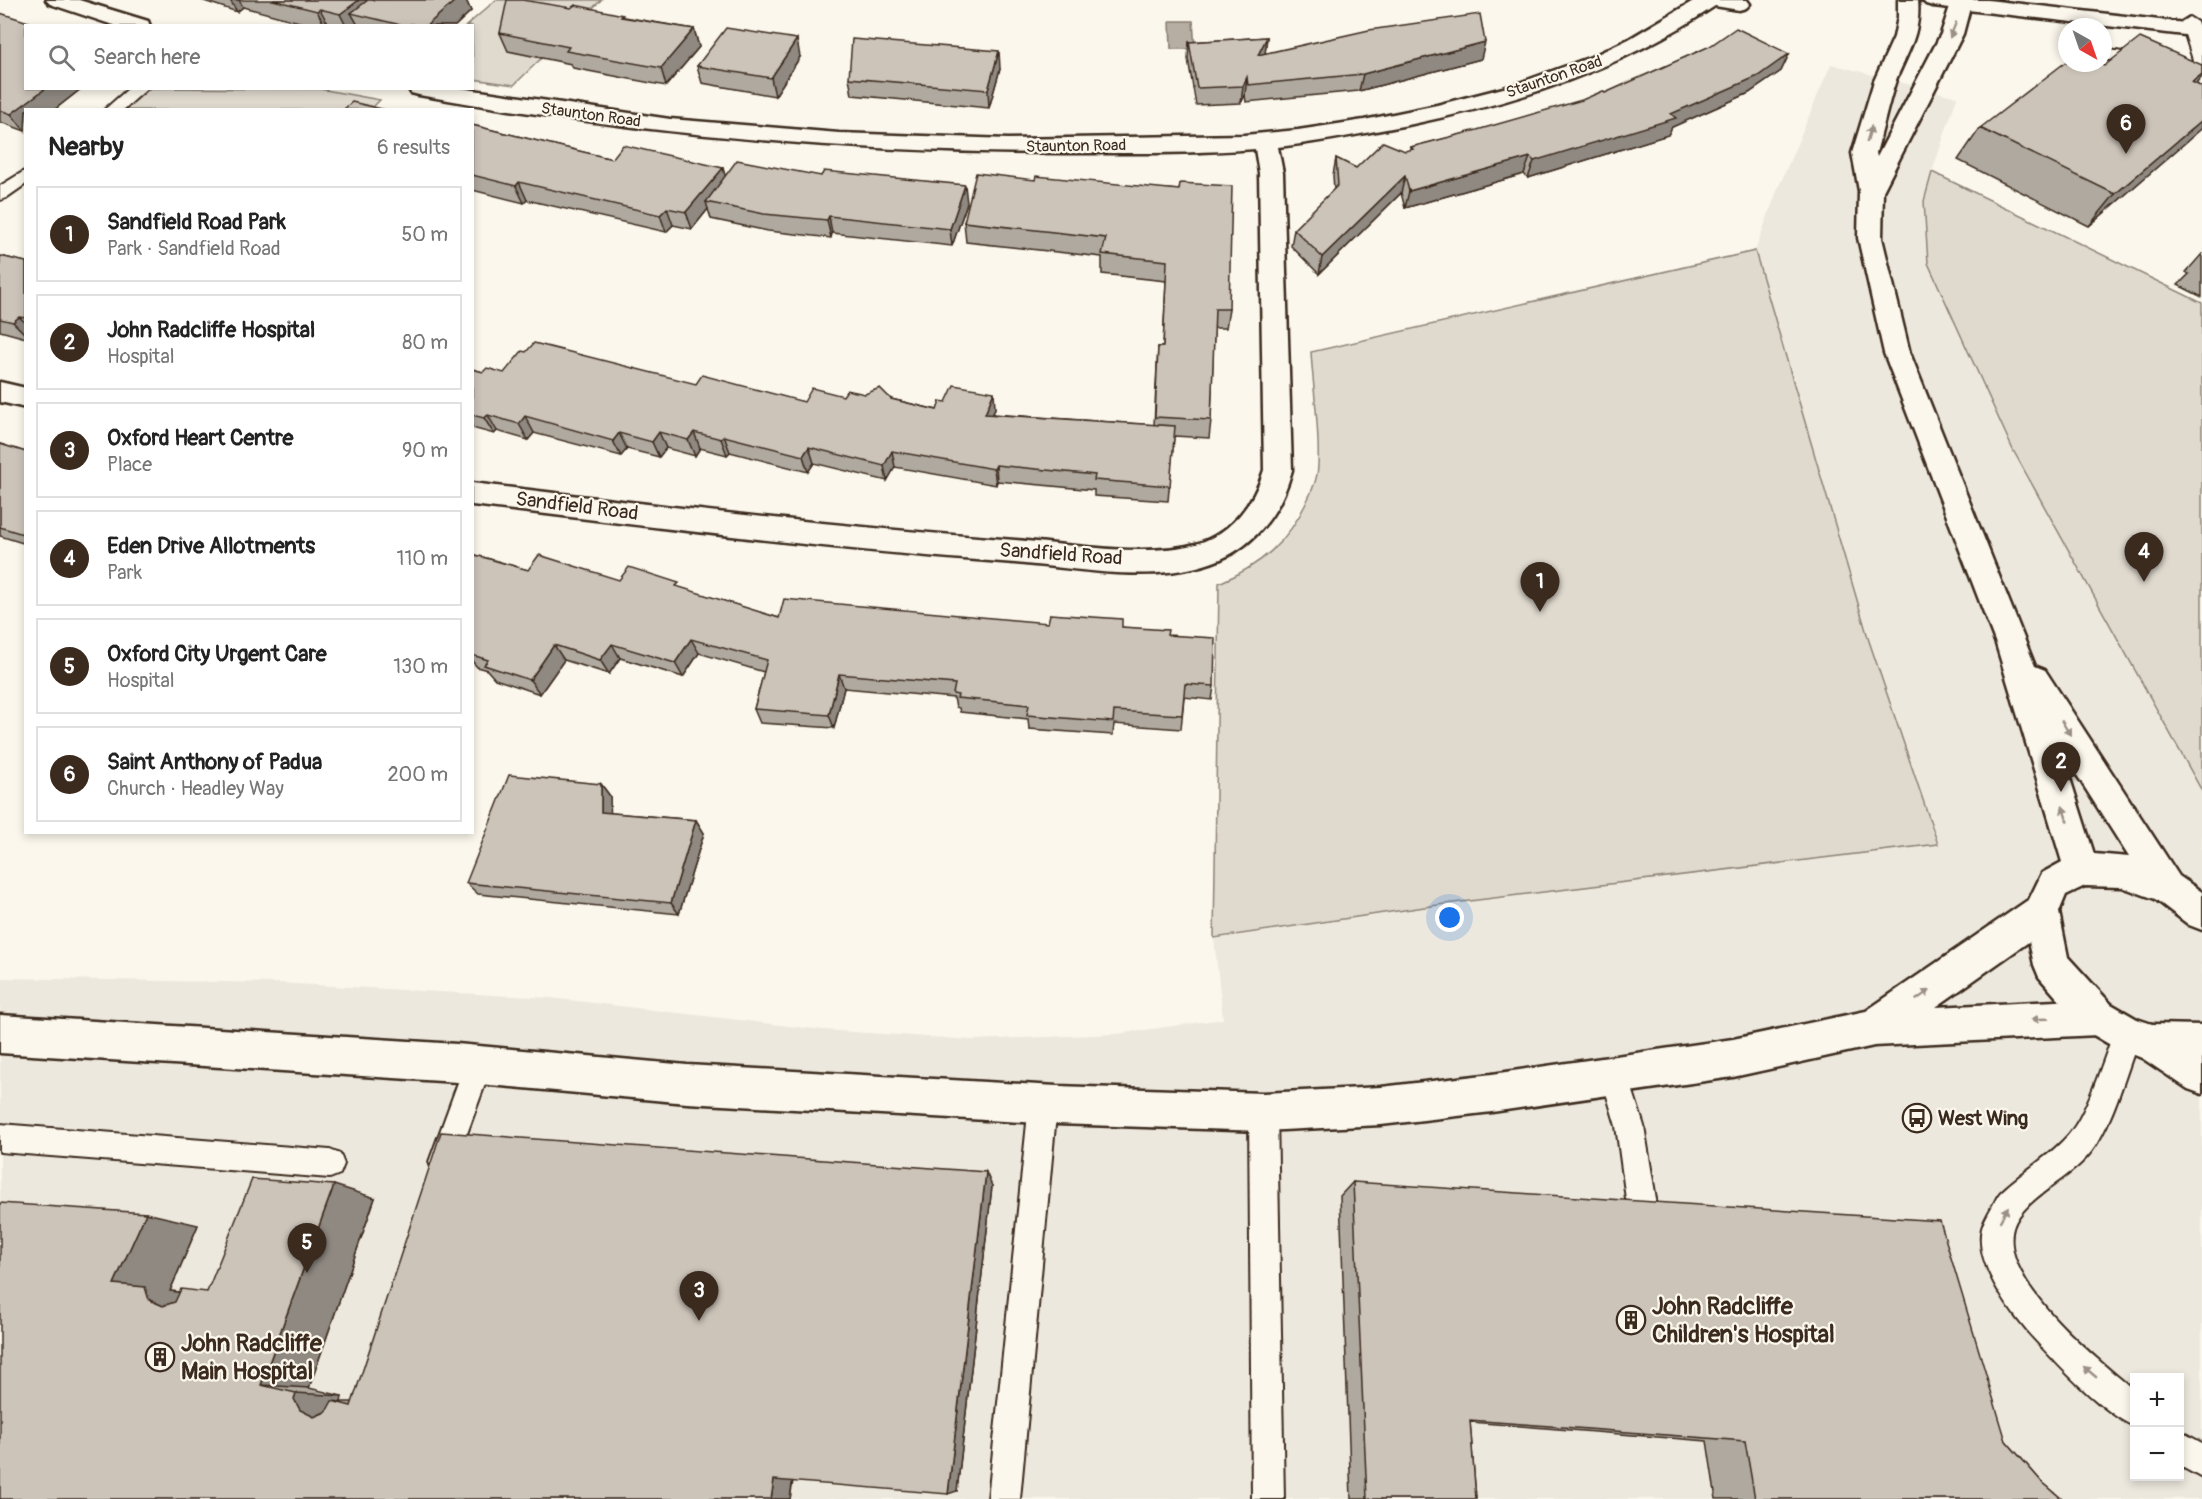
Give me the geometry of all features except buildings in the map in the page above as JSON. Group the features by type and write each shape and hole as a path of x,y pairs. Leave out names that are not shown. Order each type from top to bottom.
{"street":[{"path":"57,0 134,24"},
{"name":"Staunton Road","path":"432,90 645,123 849,140 1029,147 1265,141 1321,134 1433,113 1543,83 1642,42 1671,26 1709,0"},
{"path":"1717,0 1739,3"},
{"path":"1908,0 1909,16 1905,37 1885,81 1863,153 1871,191 1870,238 1897,353 2012,644 2082,870"},
{"path":"1934,0 2196,27"},
{"path":"2054,0 2196,27"},
{"path":"1871,191 1952,34 1963,2"},
{"name":"Sandfield Road","path":"474,494 777,530 1004,551 1162,561 1192,556 1224,546 1244,530 1263,508 1274,487 1278,470 1271,173 1265,141"},
{"path":"0,392 24,398"},
{"path":"2012,644 2167,887"},
{"path":"1874,1028 2041,912 2054,884 2082,870 2122,871 2167,887 2202,914"},
{"path":"2041,912 2052,965 2126,1031 2202,1075"},
{"path":"0,1034 478,1065 687,1084 1043,1104 1263,1112 1381,1106 1615,1076 1756,1054 1874,1028 2126,1031 2202,1044"}],"lane":[{"path":"2196,27 2202,63"},
{"path":"2112,55 2202,69"},
{"path":"115,108 137,90"},
{"path":"0,194 24,176"},
{"path":"2126,1031 2089,1132 2061,1163 2007,1206 1994,1232 1998,1259 2016,1296 2083,1366 2130,1407"},
{"path":"434,1187 478,1065"},
{"path":"1615,1076 1630,1126 1641,1198"},
{"path":"1004,1499 1043,1104"},
{"path":"1263,1112 1268,1499"},
{"path":"0,1138 330,1164"},
{"path":"256,1191 269,1159"},
{"path":"2184,1450 2202,1462"}],"shaded area":[{"path":"496,0 601,0 514,85 474,79 474,24 468,24"},
{"path":"1170,21 1193,21 1195,49 1171,49"},
{"path":"1831,64 1957,97 1932,172 1925,201 2202,741 2202,1499 0,1499 0,978 278,983 551,998 824,1030 973,1040 1116,1034 1223,1019 1214,938 1445,904 1937,844 1869,641 1755,251 1777,191"},
{"path":"148,90 325,90 380,100 372,108 125,108"},
{"path":"1932,172 2202,303 2202,791 2013,450 1928,263 1924,201"},
{"path":"1755,251 1869,641 1938,844 1445,904 1214,938 1219,583 1248,569 1272,551 1300,515 1313,489 1318,471 1318,452 1311,352"}],"place":[{"name":"Saint Anthony of Padua","path":"2126,154"},
{"name":"Eden Drive Allotments","path":"2144,582"},
{"name":"Sandfield Road Park","path":"1540,612"},
{"name":"John Radcliffe Hospital","path":"2061,792"},
{"name":"West Wing","path":"1917,1118"},
{"name":"Oxford City Urgent Care","path":"307,1273"},
{"name":"John Radcliffe Children's Hospital","path":"1631,1320"},
{"name":"Oxford Heart Centre","path":"699,1321"},
{"name":"John Radcliffe Main Hospital","path":"160,1357"}]}
